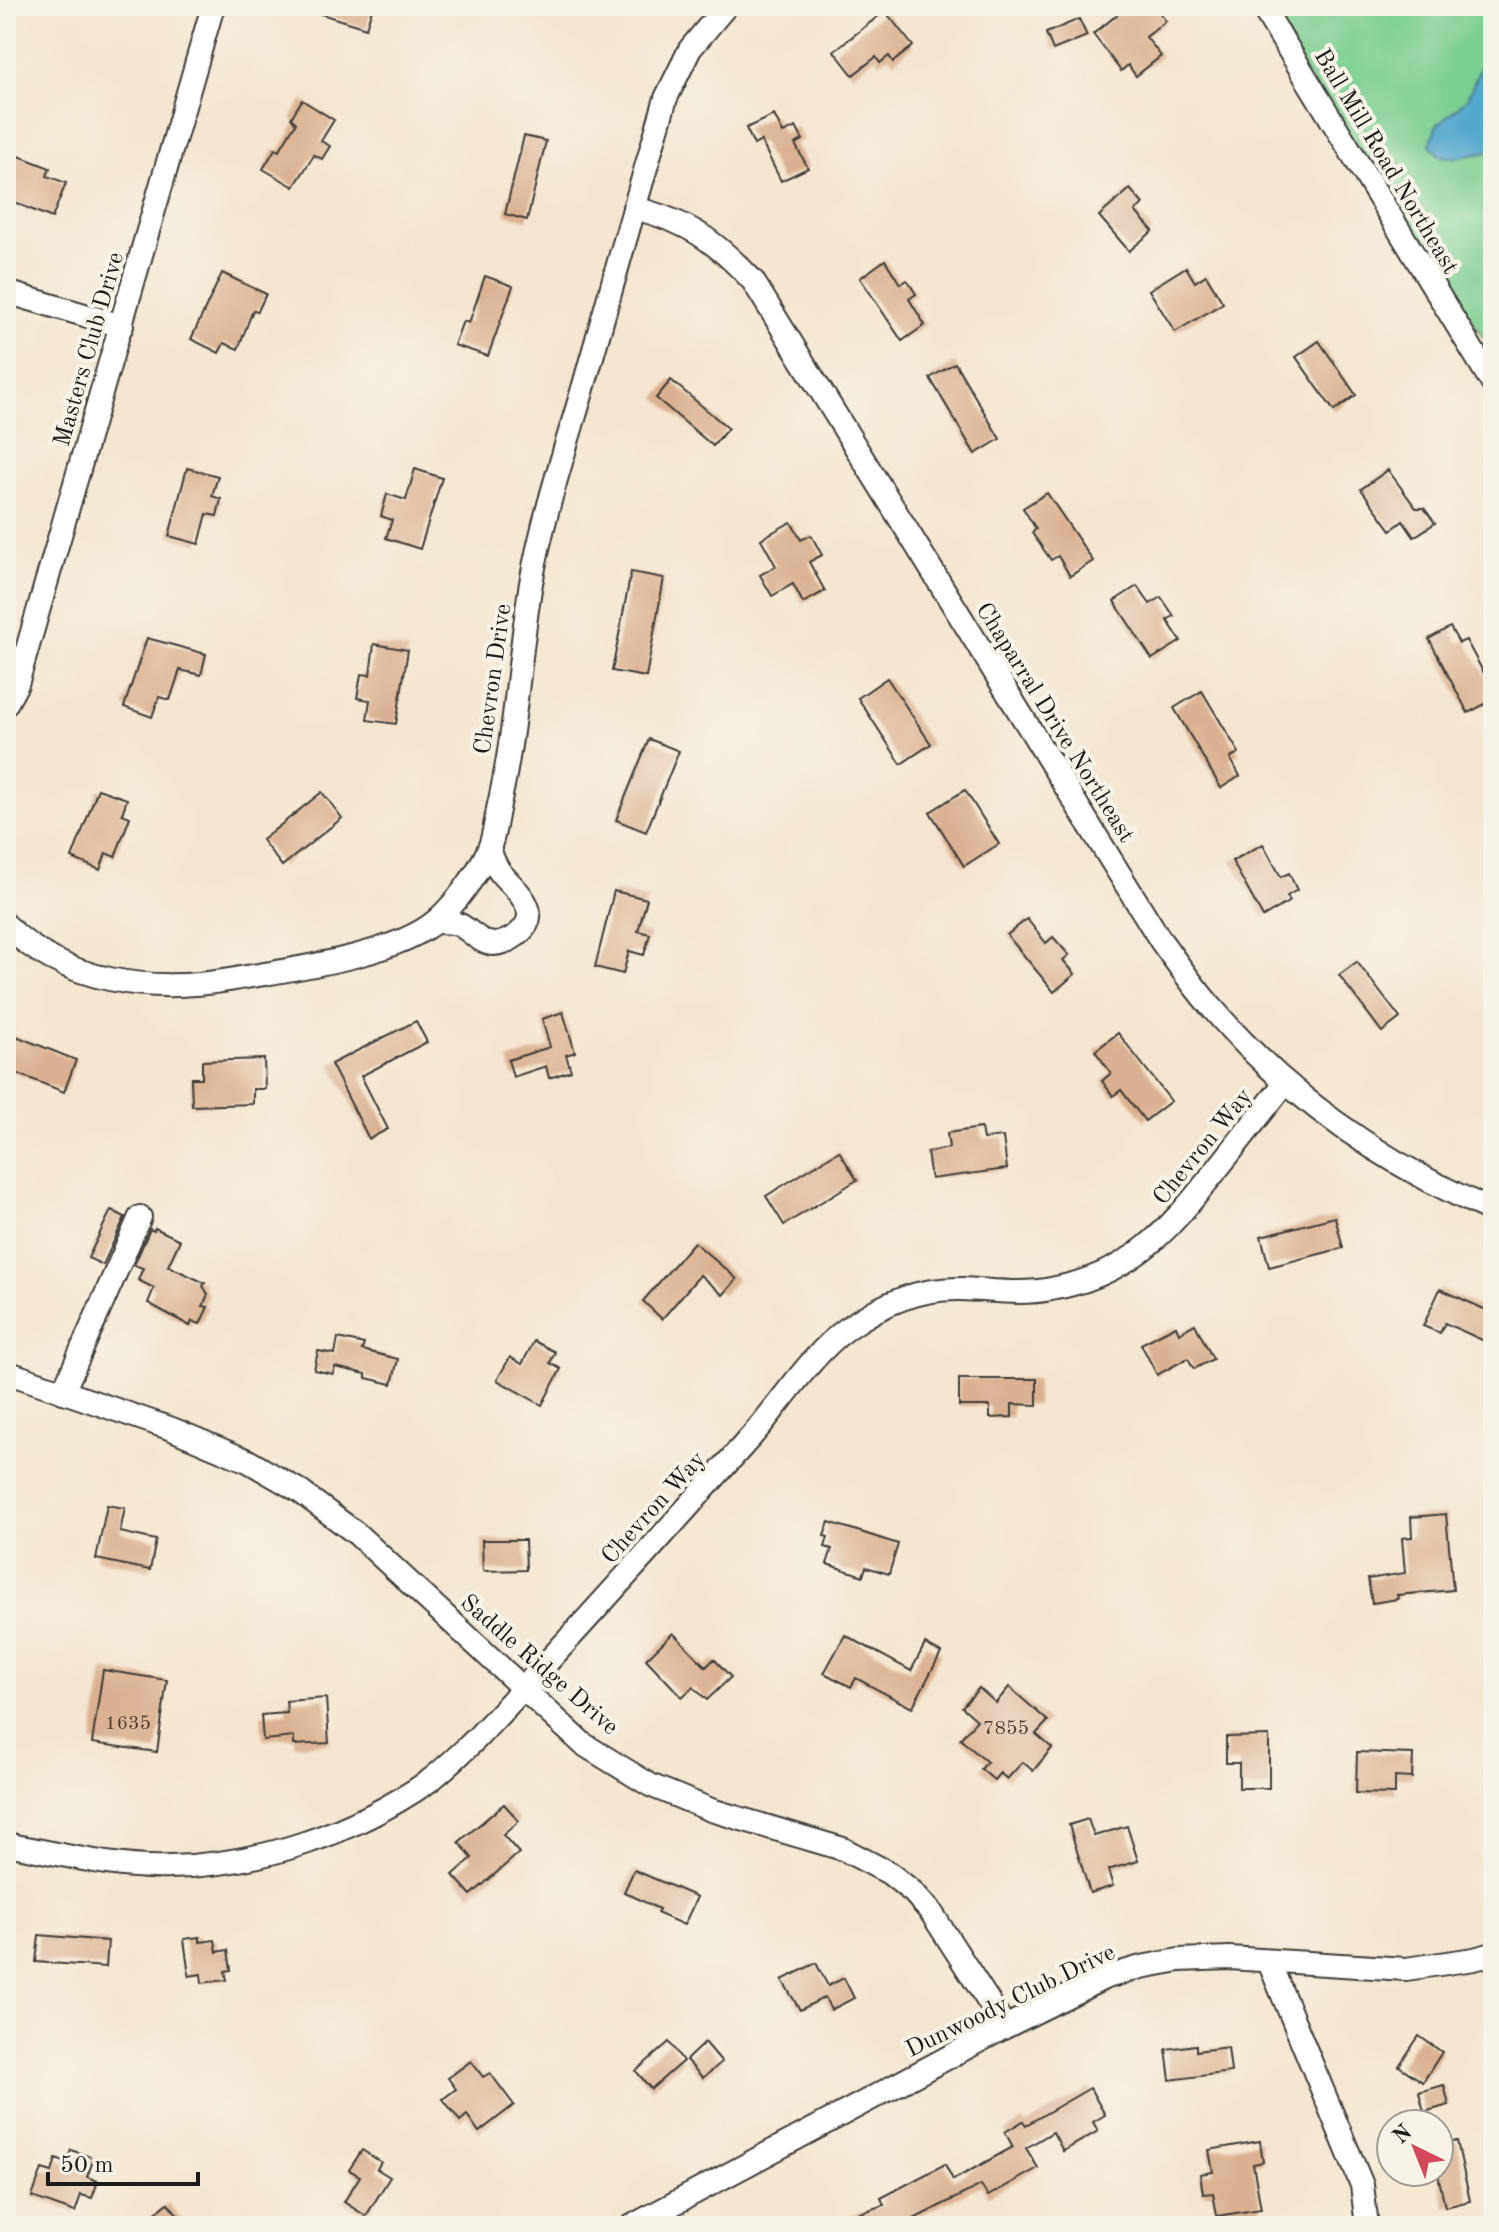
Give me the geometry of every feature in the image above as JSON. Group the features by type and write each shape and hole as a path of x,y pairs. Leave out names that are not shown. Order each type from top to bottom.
{"street":[{"name":"Masters Club Drive","path":"6,704 17,684 213,6"},
{"name":"Chevron Drive","path":"6,925 38,952 91,975 152,986 200,985 361,955 435,922 465,888 489,849 506,770 531,582 563,457 666,98 690,49 726,6"},
{"name":"Ball Mill Road Northeast","path":"1262,6 1493,384"},
{"name":"Chaparral Drive Northeast","path":"634,208 666,216 699,232 728,254 753,281 1161,941 1213,1010 1285,1083 1354,1137 1439,1188 1493,1211"},
{"path":"6,292 122,326"},
{"path":"435,922 457,924 494,944 509,941 522,931 527,917 526,902 500,872 489,849"},
{"name":"Chevron Way","path":"6,1844 116,1864 169,1867 221,1863 270,1853 318,1838 378,1813 431,1780 475,1740 755,1433 825,1348 846,1329 880,1307 919,1293 956,1289 1050,1290 1087,1281 1122,1265 1151,1245 1174,1223 1285,1083"},
{"path":"63,1392 140,1217"},
{"name":"Saddle Ridge Drive","path":"6,1372 172,1429 248,1461 298,1490 357,1534 583,1744 650,1785 711,1810 843,1849 889,1873 931,1912 1005,2027"},
{"name":"Dunwoody Club Drive","path":"632,2226 1005,2027 1104,1978 1179,1960 1229,1958 1406,1969 1493,1954"},
{"path":"1269,1962 1362,2185 1367,2226"}],"green space":[{"path":"1260,6 1493,6 1493,352"}],"water":[{"path":"1493,38 1493,151 1456,158 1440,156 1430,145 1436,126 1467,99"}],"building":[{"path":"308,6 373,6 366,28 308,10"},
{"path":"1111,6 1154,6 1166,21 1146,37 1161,56 1136,76 1128,65 1121,71 1093,34 1118,14"},
{"path":"885,11 913,46 893,62 889,56 880,63 876,57 853,75 834,51"},
{"path":"1079,19 1087,36 1053,50 1046,33"},
{"path":"302,100 334,120 321,141 330,146 322,159 314,155 294,187 263,169 275,149 279,151 296,123 291,118"},
{"path":"774,115 783,133 796,127 803,140 795,144 808,168 781,181 761,141 754,145 746,128"},
{"path":"524,136 546,141 527,220 505,214"},
{"path":"6,151 50,168 47,176 66,183 52,218 6,199"},
{"path":"1130,189 1143,204 1135,211 1153,231 1129,251 1099,216"},
{"path":"885,260 900,284 907,280 916,294 909,299 925,325 902,341 860,278"},
{"path":"1186,267 1195,282 1206,275 1223,303 1175,332 1149,290"},
{"path":"222,273 266,294 258,311 253,310 238,349 224,343 219,353 191,339"},
{"path":"485,276 513,286 488,356 454,345 463,321 469,323"},
{"path":"1319,341 1356,395 1334,411 1296,357"},
{"path":"955,363 1000,439 975,454 930,378"},
{"path":"671,380 728,428 713,446 656,398"},
{"path":"187,468 218,476 212,496 221,499 217,516 207,514 199,544 169,536"},
{"path":"415,469 442,478 420,549 386,538 392,520 381,516 387,494 406,500"},
{"path":"1388,470 1416,508 1424,508 1435,523 1414,537 1403,521 1391,530 1361,489"},
{"path":"1047,493 1093,561 1070,576 1058,556 1051,560 1032,533 1036,529 1023,508"},
{"path":"791,522 801,540 811,535 822,555 809,562 825,591 803,603 793,584 772,596 760,575 776,566 761,539"},
{"path":"631,572 664,578 646,677 612,671"},
{"path":"1137,586 1150,604 1161,597 1174,616 1167,620 1181,641 1152,659 1114,601"},
{"path":"1450,627 1459,643 1466,640 1493,690 1493,700 1468,713 1429,639"},
{"path":"147,638 206,654 201,675 180,670 170,700 159,697 152,717 124,707"},
{"path":"374,644 408,650 396,724 367,720 370,700 357,698 361,674 370,675"},
{"path":"887,678 931,744 901,764 858,698"},
{"path":"1202,691 1239,753 1230,758 1240,776 1221,788 1174,708"},
{"path":"649,739 679,751 646,832 616,820"},
{"path":"98,789 127,799 122,814 130,817 115,857 106,853 100,870 72,858"},
{"path":"965,790 999,844 964,866 930,812"},
{"path":"322,792 342,818 282,866 262,840"},
{"path":"1263,844 1281,877 1289,873 1297,890 1287,896 1290,901 1263,917 1232,861"},
{"path":"614,891 647,899 638,931 650,934 644,955 629,951 623,974 595,967"},
{"path":"1027,919 1046,943 1053,937 1069,955 1063,960 1075,974 1054,992 1007,935"},
{"path":"1357,962 1400,1018 1382,1032 1339,975"},
{"path":"563,1012 575,1052 566,1055 571,1071 549,1078 546,1066 513,1077 508,1060 550,1047 542,1019"},
{"path":"416,1021 427,1042 361,1076 388,1129 369,1139 331,1064"},
{"path":"6,1032 76,1060 64,1092 6,1069"},
{"path":"1118,1033 1171,1101 1145,1121 1121,1090 1113,1096 1102,1081 1111,1073 1095,1051"},
{"path":"264,1059 265,1089 253,1089 253,1104 192,1106 191,1078 202,1078 202,1061"},
{"path":"981,1128 983,1139 1003,1137 1007,1169 931,1179 927,1152 949,1148 947,1133"},
{"path":"839,1151 857,1180 784,1225 766,1196"},
{"path":"111,1210 125,1217 103,1265 88,1258"},
{"path":"1335,1217 1343,1248 1269,1267 1261,1236"},
{"path":"155,1228 180,1240 168,1266 205,1283 203,1286 208,1294 203,1306 208,1307 200,1324 192,1321 190,1326 148,1303 154,1288 138,1280 143,1268 134,1265 150,1229 154,1231"},
{"path":"694,1242 737,1279 723,1295 700,1275 662,1319 643,1301"},
{"path":"1440,1289 1493,1313 1493,1345 1445,1323 1440,1333 1423,1326"},
{"path":"1195,1324 1213,1359 1194,1369 1188,1358 1157,1375 1141,1344 1176,1326 1179,1333"},
{"path":"338,1338 364,1344 362,1350 398,1359 392,1384 335,1367 333,1374 314,1370 318,1351 335,1354"},
{"path":"534,1341 555,1352 550,1363 561,1369 542,1405 497,1380 510,1357 522,1364"},
{"path":"959,1379 1037,1379 1037,1405 1012,1404 1012,1417 990,1418 990,1406 959,1406"},
{"path":"107,1505 125,1508 120,1532 156,1540 150,1570 96,1559"},
{"path":"1446,1514 1453,1590 1397,1595 1398,1599 1372,1603 1368,1579 1405,1573 1402,1538 1412,1537 1411,1517"},
{"path":"829,1522 898,1544 889,1574 866,1567 863,1576 827,1564 832,1549 825,1547 828,1537 824,1536"},
{"path":"482,1540 525,1540 526,1570 483,1571"},
{"path":"673,1633 706,1667 714,1659 731,1677 707,1700 693,1687 682,1697 646,1659"},
{"path":"845,1635 911,1671 925,1644 941,1653 912,1708 856,1678 851,1687 824,1673"},
{"path":"103,1670 167,1680 157,1752 92,1743"},
{"path":"1009,1687 1048,1721 1036,1734 1052,1748 1033,1771 1023,1762 1007,1779 1000,1773 994,1780 981,1769 987,1762 960,1739 977,1720 962,1707 979,1688 996,1703"},
{"path":"326,1698 329,1743 294,1745 294,1737 263,1740 261,1715 287,1713 286,1701"},
{"path":"1269,1736 1269,1788 1239,1788 1239,1763 1226,1763 1226,1737"},
{"path":"1357,1752 1413,1754 1412,1778 1395,1777 1395,1794 1356,1793"},
{"path":"504,1804 519,1821 503,1835 519,1853 471,1895 453,1875 472,1858 459,1842"},
{"path":"1088,1819 1094,1836 1127,1826 1138,1861 1108,1870 1113,1886 1090,1893 1069,1825"},
{"path":"634,1870 697,1897 684,1925 657,1913 659,1909 624,1892"},
{"path":"39,1935 108,1941 106,1967 36,1962"},
{"path":"200,1937 200,1942 215,1940 217,1952 228,1950 231,1970 225,1971 227,1980 202,1983 201,1974 189,1976 184,1939"},
{"path":"816,1963 828,1986 844,1978 854,1998 831,2010 825,1997 800,2010 782,1980"},
{"path":"1419,2036 1442,2052 1423,2082 1399,2066"},
{"path":"669,2042 683,2061 651,2089 636,2071"},
{"path":"705,2042 722,2062 703,2078 686,2060"},
{"path":"1196,2045 1196,2051 1228,2047 1231,2072 1170,2080 1166,2049"},
{"path":"471,2061 483,2077 490,2073 514,2105 479,2132 467,2115 460,2121 443,2099 456,2089 448,2078"},
{"path":"1444,2085 1449,2105 1423,2108 1419,2092"},
{"path":"1090,2088 1105,2115 1093,2122 1098,2131 1063,2151 1053,2132 1026,2148 1038,2168 988,2196 981,2185 900,2226 830,2226 829,2223 884,2205 881,2198 945,2164 953,2180 1013,2147 1005,2132 1023,2121 1026,2125"},
{"path":"1260,2141 1263,2162 1253,2164 1261,2209 1217,2216 1213,2193 1203,2194 1200,2174 1213,2172 1209,2150"},
{"path":"1455,2141 1470,2201 1445,2207 1441,2188 1455,2188"},
{"path":"71,2150 94,2158 87,2177 98,2181 92,2198 81,2195 75,2212 32,2197 42,2169 52,2172 56,2159 67,2163"},
{"path":"362,2150 381,2162 377,2169 390,2177 366,2216 344,2202 360,2176 349,2170"},
{"path":"168,2203 187,2226 140,2226"}]}
